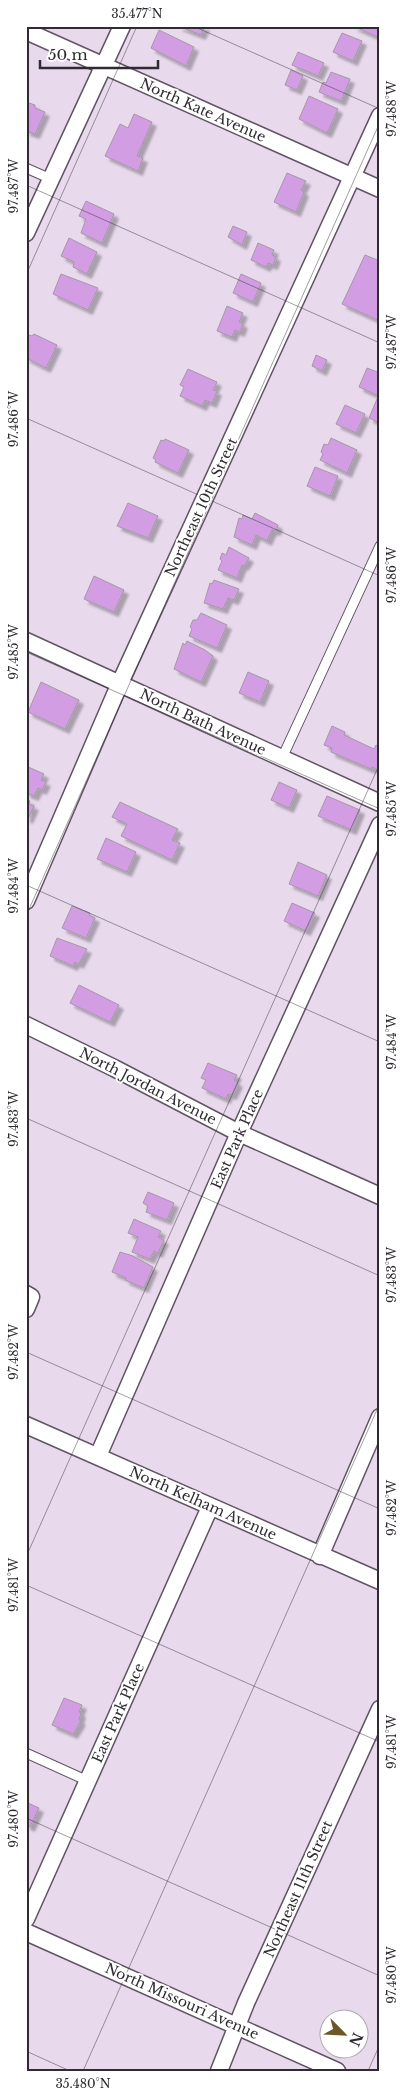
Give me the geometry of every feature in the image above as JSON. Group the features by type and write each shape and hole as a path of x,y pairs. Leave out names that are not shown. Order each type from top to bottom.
{"street":[{"path":"28,226 122,26"},
{"name":"North Kate Avenue","path":"26,31 380,189"},
{"name":"Northeast 10th Street","path":"26,900 120,683 380,116"},
{"name":"North Bath Avenue","path":"26,642 120,683 380,803"},
{"name":"East Park Place","path":"98,1456 239,1133 380,825"},
{"name":"North Jordan Avenue","path":"26,1025 239,1133 380,1196"},
{"path":"26,1294 31,1297 26,1309"},
{"path":"320,1556 380,1417"},
{"name":"North Kelham Avenue","path":"26,1425 380,1581"},
{"name":"East Park Place","path":"26,1919 210,1506"},
{"name":"Northeast 11th Street","path":"219,2071 246,2003 380,1709"},
{"name":"North Missouri Avenue","path":"26,1932 337,2071"}],"lane":[{"path":"26,168 51,179"},
{"path":"282,758 380,546"},
{"path":"26,1754 88,1781"}],"building":[{"path":"178,26 205,26 201,35"},
{"path":"353,26 380,26 380,33 378,37"},
{"path":"159,30 194,47 186,66 151,48"},
{"path":"342,33 362,41 353,61 333,52"},
{"path":"298,52 324,63 318,76 292,65"},
{"path":"291,70 303,76 297,90 285,85"},
{"path":"331,72 350,79 341,101 319,92 323,82 326,83"},
{"path":"309,96 338,109 327,133 299,119"},
{"path":"26,102 35,105 35,108 45,112 35,134 26,131"},
{"path":"134,114 152,122 137,156 143,158 138,171 105,156 120,124 128,128"},
{"path":"287,173 306,181 301,190 304,192 296,212 274,202"},
{"path":"86,201 114,214 102,243 81,233 86,219 79,216"},
{"path":"233,226 247,232 242,245 228,237"},
{"path":"69,238 97,252 87,274 73,267 74,262 61,256"},
{"path":"258,243 274,250 272,255 276,257 273,265 268,263 266,267 251,260"},
{"path":"365,255 380,261 380,321 342,304"},
{"path":"61,274 98,288 88,310 53,294"},
{"path":"241,274 261,283 253,302 233,293"},
{"path":"227,306 243,313 239,322 243,324 240,332 235,330 232,337 217,331"},
{"path":"34,334 57,345 46,368 26,358 26,341 29,335 32,336"},
{"path":"316,355 327,360 322,371 312,366"},
{"path":"367,368 380,373 379,396 359,387"},
{"path":"188,369 217,382 213,390 217,391 212,403 205,400 202,406 180,396 184,387 180,385"},
{"path":"377,399 380,400 380,423 369,418"},
{"path":"345,405 365,414 356,433 336,424"},
{"path":"331,438 357,450 347,473 320,460 324,444 328,445"},
{"path":"165,439 189,450 178,473 155,462 156,460 153,458 161,440 164,441"},
{"path":"315,467 338,476 330,496 307,486"},
{"path":"128,503 158,516 148,538 117,526"},
{"path":"255,513 278,525 276,531 272,530 267,541 256,535 252,545 234,537 239,518 242,519 243,515 252,519"},
{"path":"229,547 249,558 244,566 242,565 237,578 218,570 222,561 220,559 222,553 226,555"},
{"path":"94,576 124,590 114,612 84,599"},
{"path":"214,580 239,589 234,600 228,598 223,609 204,603 210,583 212,584"},
{"path":"201,613 227,625 217,648 189,636 193,620 197,620"},
{"path":"187,641 213,656 201,682 174,669 183,643 185,645"},
{"path":"248,672 269,681 260,702 239,693"},
{"path":"41,682 79,700 65,729 28,712"},
{"path":"332,726 345,732 344,735 374,749 376,745 380,747 380,771 331,752 332,748 324,745"},
{"path":"26,766 44,774 41,780 46,782 42,790 38,788 34,796 26,793"},
{"path":"279,782 297,790 289,808 271,800"},
{"path":"327,796 360,810 352,830 318,816"},
{"path":"26,799 30,801 29,804 34,806 28,819 26,818"},
{"path":"120,802 178,829 172,840 180,843 172,860 121,836 127,824 112,817"},
{"path":"106,838 136,852 127,872 97,859"},
{"path":"298,862 327,875 318,896 289,884"},
{"path":"292,903 315,913 306,931 284,921"},
{"path":"72,906 90,913 89,915 95,918 86,938 62,928"},
{"path":"57,938 87,949 79,964 75,962 73,966 50,956"},
{"path":"79,985 119,1005 110,1022 70,1003"},
{"path":"208,1063 237,1075 234,1080 238,1083 232,1095 228,1094 226,1099 202,1088 206,1080 201,1078"},
{"path":"148,1192 174,1203 167,1220 146,1212 148,1206 143,1203"},
{"path":"134,1219 161,1231 158,1237 164,1240 158,1253 154,1251 150,1259 132,1252 138,1237 128,1233"},
{"path":"120,1252 133,1256 153,1267 144,1288 112,1272"},
{"path":"64,1698 82,1705 79,1712 81,1713 79,1720 81,1721 73,1734 52,1725"},
{"path":"26,1802 39,1808 30,1827 26,1825"}]}
